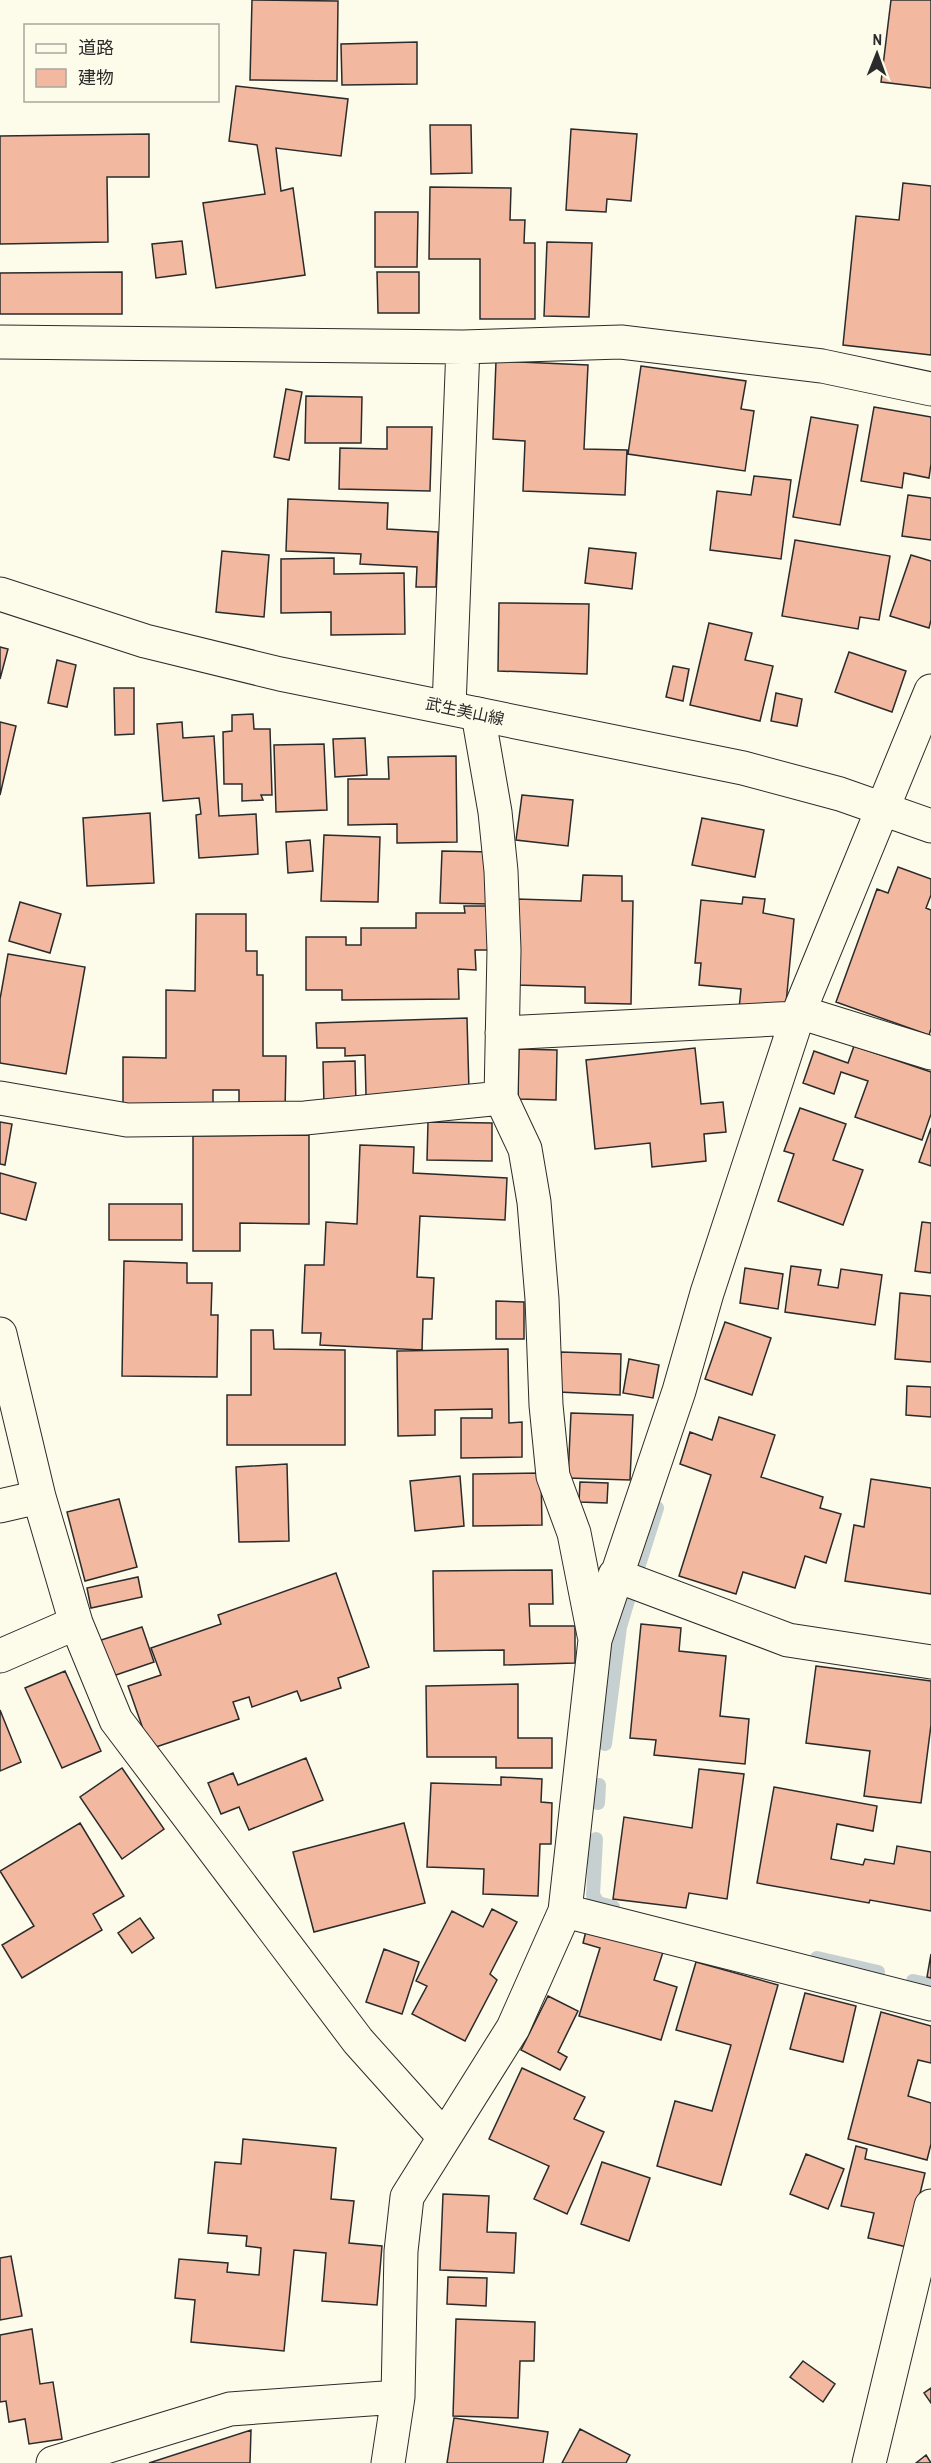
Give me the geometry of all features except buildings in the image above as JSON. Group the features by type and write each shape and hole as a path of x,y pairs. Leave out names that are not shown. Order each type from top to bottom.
{"street":[{"path":"0,342 463,347 621,342 822,366 931,389"},
{"path":"463,347 463,711 495,812 501,871 504,950 501,1098 525,1149 532,1191 542,1299 546,1405 554,1476 574,1533 595,1640"},
{"name":"武生美山線","path":"0,594 156,644 280,674 646,746 743,768 883,807 931,826"},
{"path":"388,2463 398,2397 401,2251 408,2197 513,2028 565,1911 595,1640 615,1575 679,1391 711,1282 798,1015 931,692"},
{"path":"502,1033 798,1015 931,1053"},
{"path":"0,1098 127,1120 305,1118 501,1098"},
{"path":"0,1334 39,1497 76,1623 116,1720 358,2041 444,2137"},
{"path":"0,1506 39,1497"},
{"path":"615,1575 788,1640 931,1662"},
{"path":"0,1656 76,1623"},
{"path":"565,1911 931,2004"},
{"path":"869,2463 931,2206"},
{"path":"52,2463 230,2409 398,2397"}],"waterway":[{"path":"638,1568 657,1508"},
{"path":"605,1744 620,1627 629,1597"},
{"path":"598,1803 599,1785"},
{"path":"596,1839 593,1895 598,1903 613,1907"},
{"path":"817,1958 878,1972"},
{"path":"913,1981 931,1985"}]}
